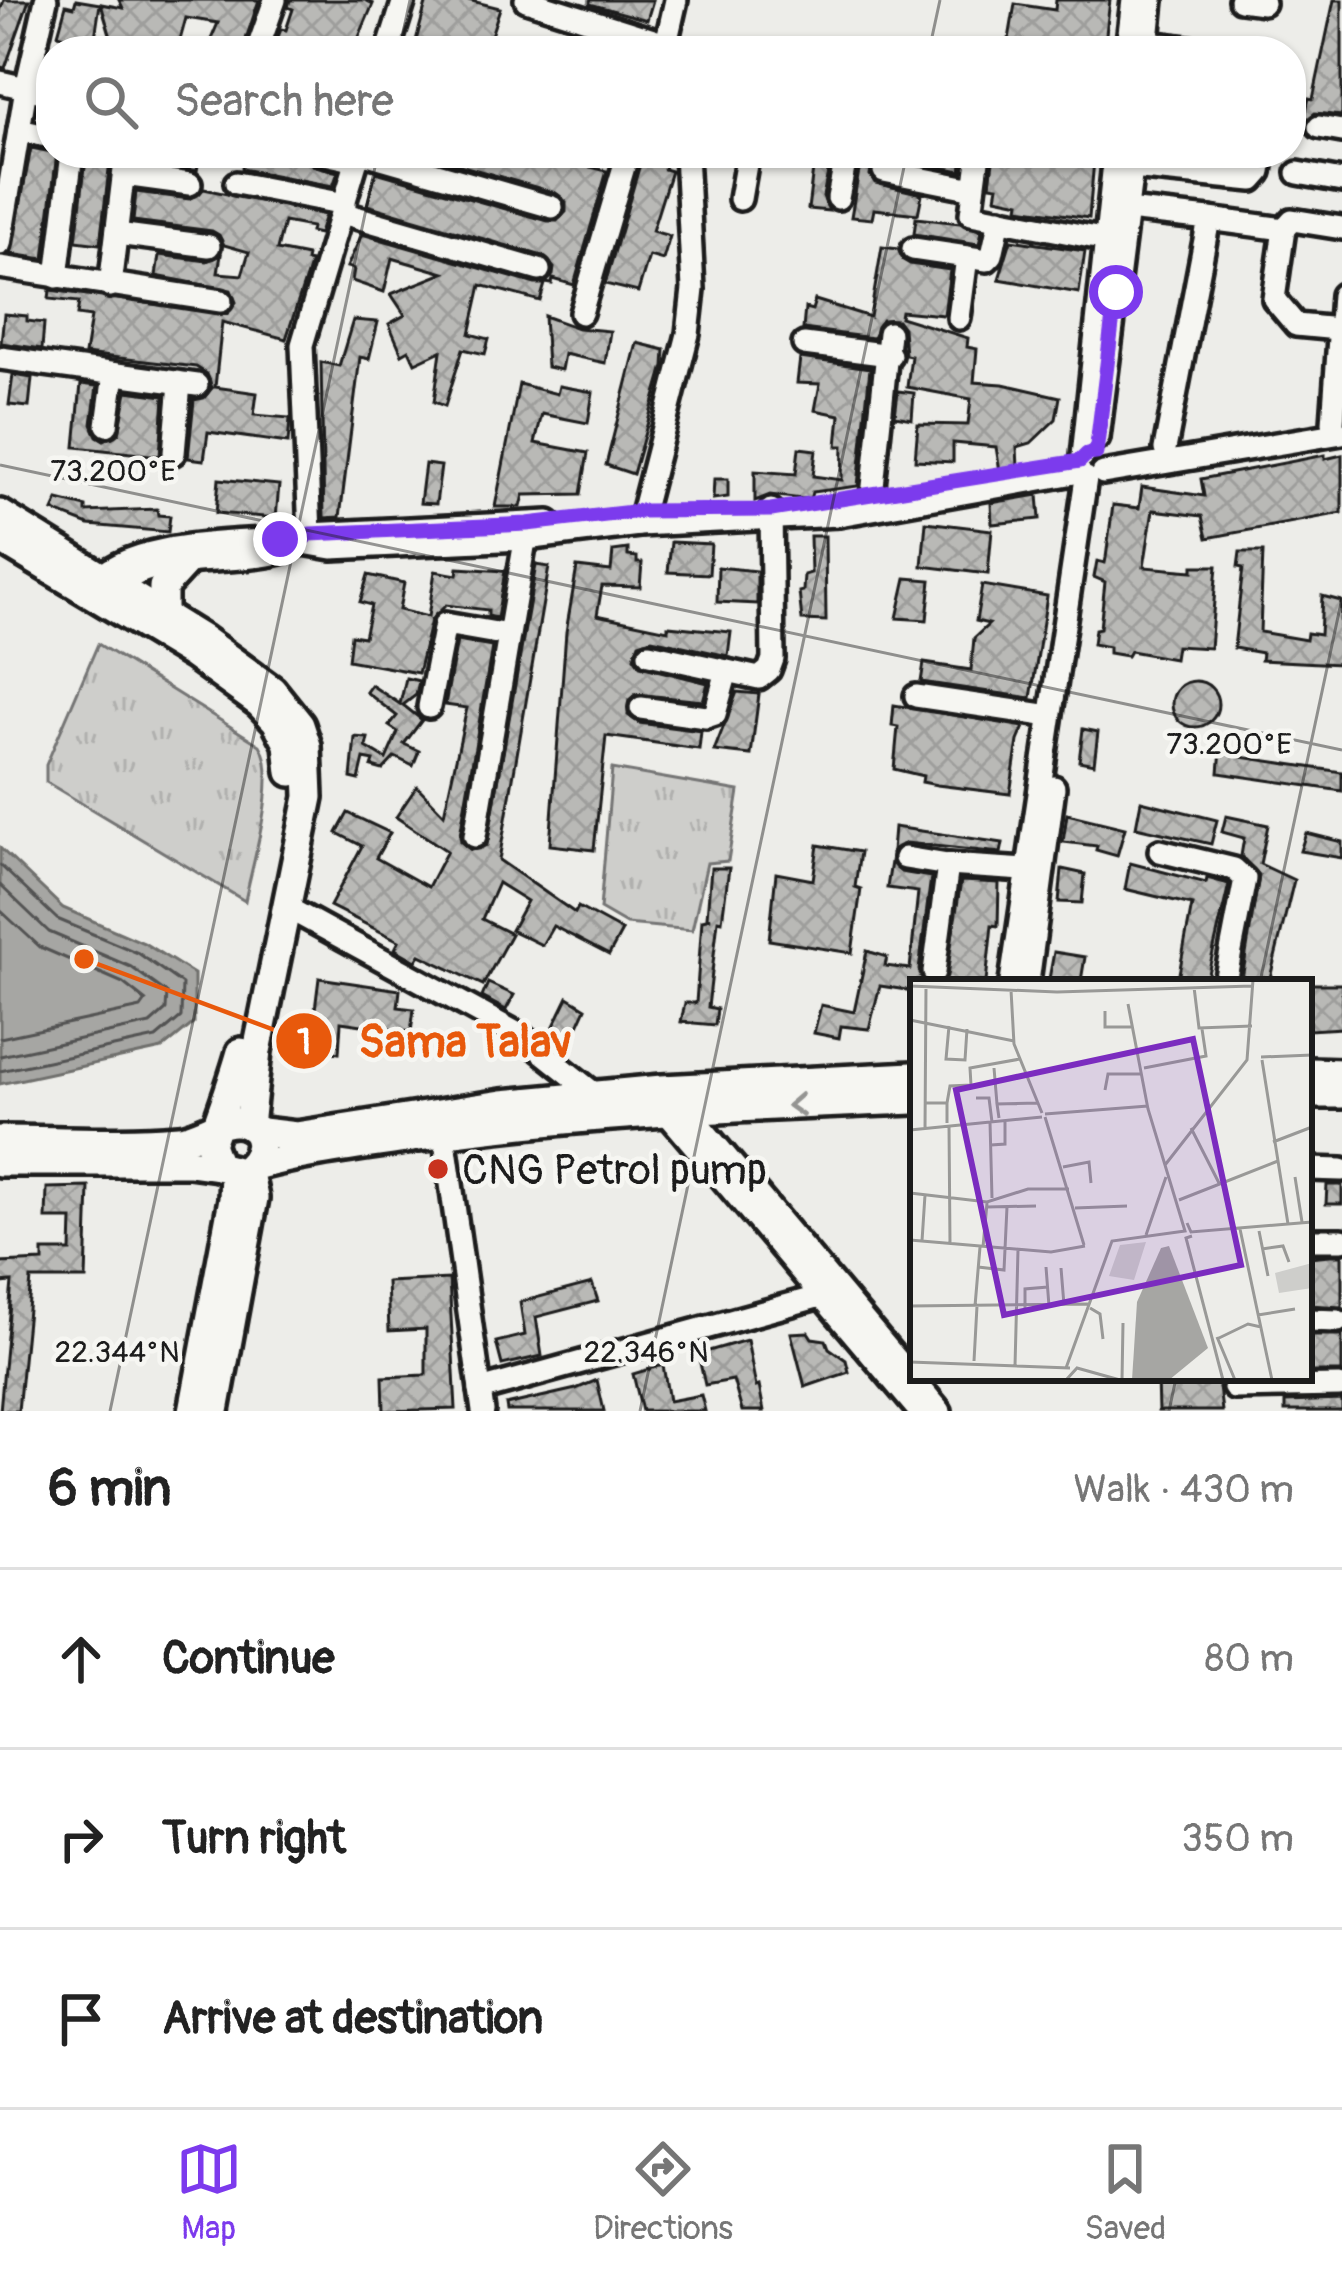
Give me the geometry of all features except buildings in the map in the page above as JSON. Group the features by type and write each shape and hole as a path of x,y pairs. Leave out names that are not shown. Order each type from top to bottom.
{"main road":[{"path":"0,514 260,703 288,745 287,820 241,1049 210,1144 254,1198 215,1411"},
{"path":"0,539 163,614 272,690 301,724 309,797 253,1074 249,1126 260,1148 233,1169"},
{"path":"163,614 164,587 186,562"},
{"path":"8,1151 233,1169 674,1099 910,1076"},
{"path":"8,1151 185,1139 233,1122 296,1136 502,1104 596,1095 910,1100"},
{"path":"193,1411 233,1199 233,1169"}],"street":[{"path":"44,36 46,0"},
{"path":"262,36 275,0"},
{"path":"393,36 404,0"},
{"path":"528,0 617,36"},
{"path":"670,36 676,0"},
{"path":"1133,0 1136,36"},
{"path":"1140,36 1152,0"},
{"path":"0,244 26,88 36,66"},
{"path":"0,82 36,90"},
{"path":"19,130 36,134"},
{"path":"57,277 70,168"},
{"path":"110,286 125,168"},
{"path":"138,168 190,184"},
{"path":"303,540 302,345 356,168"},
{"path":"405,168 552,207"},
{"path":"581,313 624,168"},
{"path":"640,518 688,334 693,289 687,168"},
{"path":"740,199 745,168"},
{"path":"838,198 844,168"},
{"path":"977,168 971,214 1106,240"},
{"path":"1028,979 1050,716 1091,466 1106,240 1116,168"},
{"path":"1012,979 1036,871 1062,713 1127,210 1119,168"},
{"path":"1177,168 1250,180 1257,177 1259,168"},
{"path":"884,171 974,189"},
{"path":"1298,173 1342,181"},
{"path":"236,183 344,208 539,270"},
{"path":"1127,210 1284,229"},
{"path":"913,249 987,260 1000,219"},
{"path":"1165,449 1209,219"},
{"path":"1338,329 1296,325 1274,299 1284,229 1292,220 1342,228"},
{"path":"117,233 209,246"},
{"path":"958,318 967,257"},
{"path":"0,267 221,301"},
{"path":"1339,425 1342,295"},
{"path":"804,344 889,344 872,496"},
{"path":"0,358 189,384 174,453"},
{"path":"107,425 114,374"},
{"path":"771,516 872,496 1339,425"},
{"path":"103,589 137,558 186,546 526,532 640,518 848,514 1165,449 1339,425"},
{"path":"649,654 759,678 769,670 773,658 771,516"},
{"path":"475,836 526,532"},
{"path":"103,589 142,572 186,562 283,553 303,540"},
{"path":"429,707 445,624 508,635"},
{"path":"641,708 706,717 715,714 727,671"},
{"path":"916,696 1050,716"},
{"path":"1160,851 1234,869 1245,879 1226,979"},
{"path":"904,858 948,866 1036,871"},
{"path":"934,972 948,866"},
{"path":"286,908 522,1036 596,1095"},
{"path":"674,1099 919,1411"},
{"path":"444,1134 482,1401 829,1293"},
{"path":"1312,1169 1342,1170"},
{"path":"829,1293 910,1379"},
{"path":"1312,1320 1338,1321"},
{"path":"912,1381 940,1411"},
{"path":"1234,1392 1339,1387"}],"green space":[{"path":"98,644 260,745 266,798 245,901 46,782 46,765"},
{"path":"612,769 739,791 728,861 707,863 692,930 626,924 600,909"}],"water":[{"path":"0,848 63,908 144,943 194,974 194,1023 162,1049 0,1084"}],"place":[{"name":"Sama Talav","path":"84,959"},
{"name":"CNG Petrol pump","path":"438,1169"}],"route":[{"path":"280,539 296,544 310,534 527,524 641,511 771,510 1080,461 1096,453 1116,292"}]}
